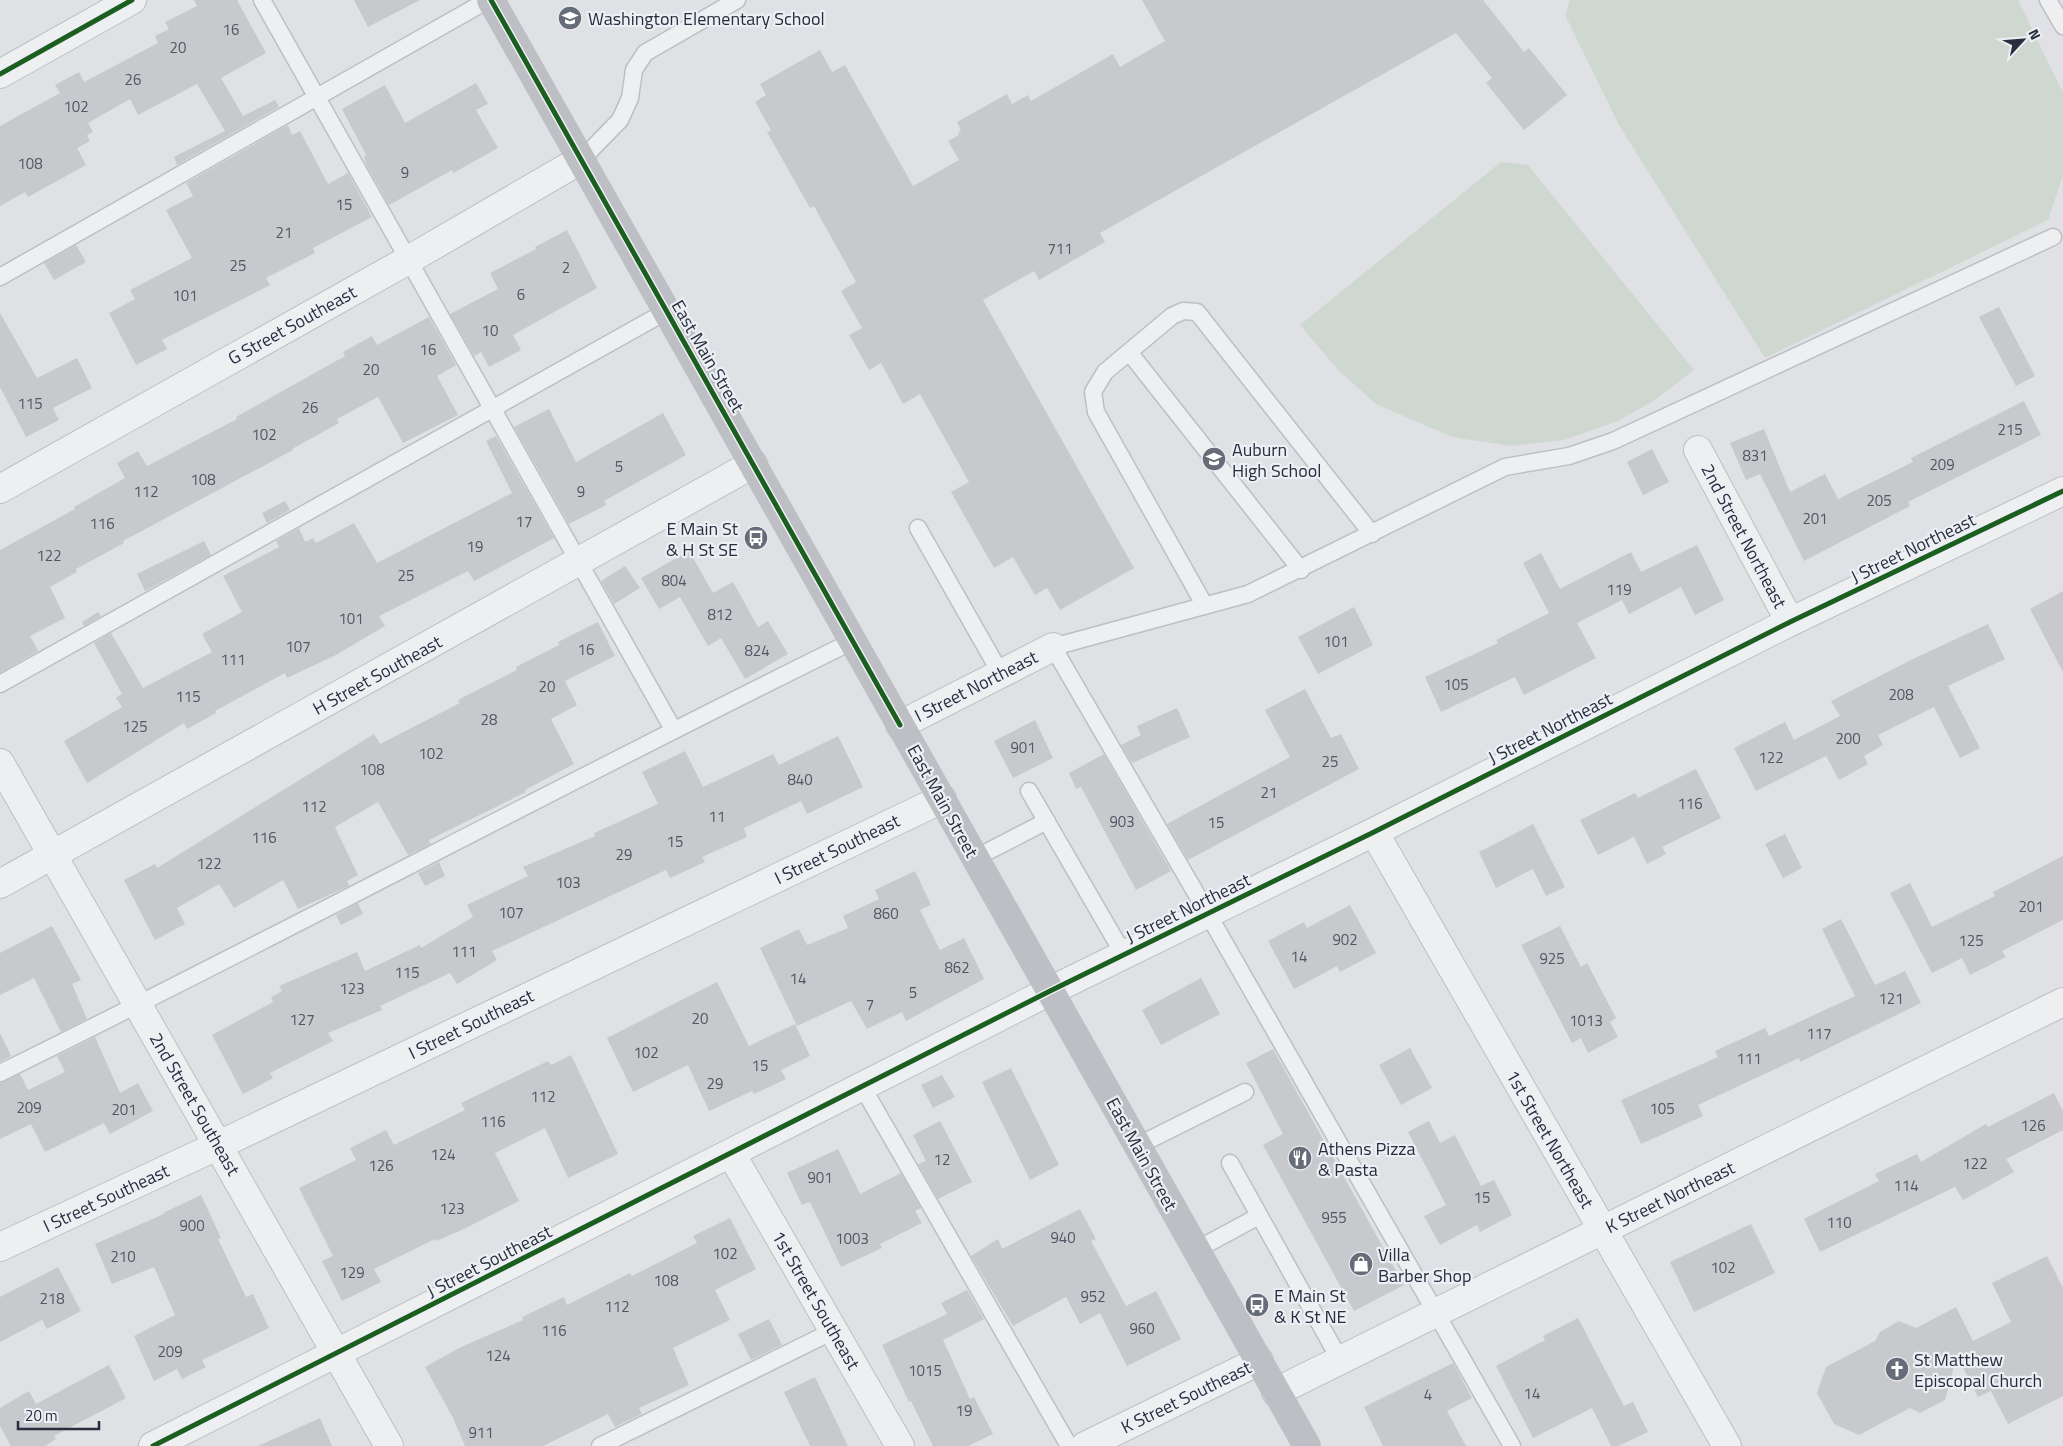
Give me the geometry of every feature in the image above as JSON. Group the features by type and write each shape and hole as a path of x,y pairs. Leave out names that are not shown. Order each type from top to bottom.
{"main road":[{"name":"East Main Street","path":"490,0 582,159 1307,1446"}],"street":[{"path":"0,74 132,0"},
{"name":"G Street Southeast","path":"0,489 410,259 582,159"},
{"name":"2nd Street Northeast","path":"1698,450 1790,622"},
{"name":"H Street Southeast","path":"0,884 753,464"},
{"name":"J Street Northeast","path":"1050,992 1374,832 1790,622 2063,490"},
{"name":"I Street Northeast","path":"900,725 1053,647"},
{"name":"2nd Street Southeast","path":"0,763 389,1446"},
{"name":"I Street Southeast","path":"0,1248 942,799"},
{"name":"1st Street Northeast","path":"1374,832 1727,1446"},
{"name":"J Street Southeast","path":"153,1446 732,1155 1050,992"},
{"name":"K Street Northeast","path":"1276,1392 2063,1002"},
{"name":"1st Street Southeast","path":"732,1155 900,1446"},
{"name":"K Street Southeast","path":"1085,1446 1259,1361"}],"lane":[{"path":"262,0 674,729"},
{"path":"0,277 490,0"},
{"path":"582,159 620,120 630,98 634,70 646,53 737,0"},
{"path":"2048,0 2063,26"},
{"path":"1512,1446 1053,647 1248,594 1300,570 1505,467 1569,456 1613,441 2052,238"},
{"path":"1205,606 1096,412 1093,392 1105,372 1172,316 1183,310 1197,312 1372,534"},
{"path":"0,684 667,311"},
{"path":"1129,352 1300,570"},
{"path":"918,528 1001,674"},
{"path":"0,1073 139,1005 674,729 853,641"},
{"path":"1029,790 1124,955"},
{"path":"976,858 1046,821"},
{"path":"863,1088 1069,1446"},
{"path":"1137,1146 1245,1092"},
{"path":"1230,1163 1340,1360"},
{"path":"1196,1250 1259,1216"},
{"path":"600,1446 833,1331"}],"shaded area":[{"path":"1570,0 2018,0 2063,93 2063,175 2048,220 1765,358 1619,125 1565,15"},
{"path":"1501,162 1528,165 1694,370 1655,400 1618,421 1564,440 1511,446 1452,437 1376,404 1339,371 1300,325"}],"building":[{"path":"194,0 237,0 266,53 221,78 243,116 275,100 279,107 177,165 174,157 225,131 197,84 138,115 130,99 88,123 93,132 87,135 90,141 77,148 86,165 28,197 25,192 0,206 0,126 60,93 55,85 79,72 84,82 158,43 155,36 169,29 165,22 197,6"},
{"path":"354,0 420,0 368,27"},
{"path":"1142,0 1483,0 1524,52 1529,48 1567,95 1524,130 1486,83 1492,78 1456,33 1100,233 1105,242 1039,280 1034,271 983,300 1134,568 1060,610 1047,588 1035,595 1013,557 994,568 951,492 969,482 920,394 903,404 881,363 869,370 849,335 862,328 841,291 856,282 814,206 810,208 767,132 771,130 755,102 766,95 760,84 820,50 832,72 845,65 913,186 959,160 948,141 959,135 958,132 961,131 957,122 1007,94 1012,104 1028,95 1031,101 1113,54 1120,67 1165,41"},
{"path":"476,83 488,104 476,110 498,148 453,173 452,170 389,205 366,164 364,156 366,155 342,109 385,85 405,123"},
{"path":"288,125 292,135 300,131 328,184 348,173 372,217 313,248 315,253 266,278 270,285 162,340 167,349 136,365 109,313 135,299 130,290 192,258 166,210 193,196 186,183"},
{"path":"567,230 597,288 513,335 521,350 489,367 481,352 474,356 450,314 498,289 490,273"},
{"path":"76,245 86,262 54,280 44,263"},
{"path":"1999,307 2035,376 2016,386 1979,317"},
{"path":"0,313 37,378 77,358 92,388 53,408 59,420 26,437 0,387"},
{"path":"429,317 456,365 437,376 458,415 403,443 378,397 337,419 339,423 293,450 123,541 124,543 76,569 77,572 50,587 65,618 30,636 38,651 0,673 0,550 75,509 74,507 125,478 117,463 138,451 147,466 237,419 236,417 345,356 343,352 372,336 377,345"},
{"path":"2024,401 2041,435 1908,502 1910,506 1804,561 1760,474 1746,480 1730,443 1764,429 1790,492 1825,474 1838,499 1913,462 1911,458"},
{"path":"549,409 576,462 663,413 686,455 604,501 606,505 569,524 514,427"},
{"path":"496,436 554,538 474,581 468,571 379,616 385,626 334,656 287,678 285,673 215,711 216,713 187,729 184,723 87,783 64,741 122,707 116,698 122,694 94,643 111,633 143,688 212,652 202,634 242,612 223,576 279,547 276,541 299,528 305,542 313,538 316,543 354,523 377,563 512,493 486,441"},
{"path":"1652,449 1669,482 1643,495 1627,462"},
{"path":"285,501 290,510 267,523 262,513"},
{"path":"204,541 211,555 145,591 137,574"},
{"path":"1697,545 1724,600 1695,615 1681,587 1629,614 1622,600 1577,623 1596,658 1524,695 1515,677 1441,712 1425,677 1498,643 1496,640 1549,613 1523,563 1541,553 1560,589 1631,552 1641,572"},
{"path":"689,551 713,593 733,582 758,627 768,621 788,654 745,679 721,638 708,646 680,597 659,609 641,578"},
{"path":"625,566 640,588 614,604 601,581"},
{"path":"2063,591 2063,672 2030,609"},
{"path":"1354,607 1373,645 1318,674 1298,637"},
{"path":"98,612 101,616 84,626 82,622"},
{"path":"598,622 615,656 565,681 577,705 551,719 574,764 525,790 526,792 429,840 431,844 408,855 378,802 335,827 358,875 347,881 349,886 298,909 283,880 234,908 219,884 177,908 185,924 155,940 124,880 155,864 157,868 374,734 380,744 460,703 458,700 517,670 516,667 559,645 558,642"},
{"path":"1988,624 2005,659 1948,686 1980,748 1960,758 1934,707 1878,735 1883,745 1864,756 1868,764 1839,780 1826,756 1756,791 1734,748 1785,722 1794,740 1840,716 1831,701 1913,659"},
{"path":"1305,689 1331,738 1341,734 1359,769 1188,860 1167,824 1290,757 1265,710"},
{"path":"1177,708 1190,737 1132,763 1121,745 1141,735 1137,726"},
{"path":"1035,720 1053,758 1013,778 994,741"},
{"path":"838,736 863,787 807,814 801,801 744,828 747,837 702,857 705,862 670,878 666,870 492,951 497,960 457,984 450,973 380,1006 382,1010 328,1033 333,1041 270,1073 273,1078 243,1094 212,1035 273,1002 271,997 282,991 279,986 357,952 365,971 420,945 421,948 473,917 467,905 528,876 523,867 595,836 594,833 658,804 642,772 685,751 703,787 773,754 779,765"},
{"path":"1104,754 1171,871 1136,890 1081,787 1076,789 1069,773"},
{"path":"1696,769 1721,818 1662,847 1666,854 1647,864 1634,837 1598,855 1580,820 1635,793 1638,798"},
{"path":"1533,824 1565,887 1546,896 1533,869 1496,888 1479,852"},
{"path":"1785,834 1802,868 1783,878 1765,844"},
{"path":"2063,856 2063,920 2002,951 2006,957 1970,975 1962,958 1932,973 1890,893 1910,883 1932,927 1995,896 1993,892"},
{"path":"439,862 445,876 425,886 418,873"},
{"path":"915,871 931,905 920,910 940,950 964,938 984,979 906,1021 902,1012 867,1029 851,1001 797,1026 760,948 799,929 807,945 848,928 843,916 879,899 875,890"},
{"path":"358,903 363,914 341,925 336,915"},
{"path":"1350,905 1376,953 1340,972 1337,966 1294,989 1268,941 1304,922 1307,928"},
{"path":"1841,919 1875,985 1905,971 1921,1003 1800,1062 1799,1058 1698,1105 1703,1116 1641,1144 1621,1100 1718,1057 1715,1051 1765,1028 1769,1036 1855,996 1822,929"},
{"path":"52,926 81,980 72,984 87,1019 61,1032 34,978 0,995 0,953"},
{"path":"1560,926 1581,967 1587,963 1616,1018 1610,1022 1618,1037 1588,1053 1581,1038 1572,1043 1521,945"},
{"path":"1201,978 1220,1014 1161,1045 1142,1010"},
{"path":"717,982 749,1046 795,1024 810,1056 781,1070 786,1079 754,1094 752,1091 709,1111 688,1065 633,1092 607,1038"},
{"path":"0,1033 11,1056 0,1062"},
{"path":"95,1037 120,1093 138,1083 153,1111 110,1134 104,1123 45,1152 31,1124 0,1139 0,1083 20,1074 28,1090 65,1072 57,1056"},
{"path":"1410,1048 1432,1088 1401,1105 1379,1065"},
{"path":"1273,1049 1404,1285 1354,1311 1263,1145 1283,1134 1246,1063"},
{"path":"571,1055 618,1154 568,1178 545,1128 495,1153 519,1201 464,1229 436,1241 435,1239 374,1269 381,1282 342,1301 322,1261 333,1256 299,1188 356,1160 350,1148 386,1130 394,1145 465,1110 461,1103 548,1061 551,1065"},
{"path":"1011,1068 1059,1165 1030,1180 982,1082"},
{"path":"942,1075 955,1097 933,1108 921,1085"},
{"path":"2054,1093 2063,1111 2063,1130 2006,1159 2014,1172 1963,1200 1955,1187 1820,1252 1804,1219 1879,1181 1875,1174 1917,1154 1921,1162 1986,1124 1988,1127"},
{"path":"940,1121 972,1182 938,1199 918,1164 926,1161 913,1135"},
{"path":"1429,1121 1440,1143 1455,1135 1481,1186 1494,1180 1512,1215 1480,1232 1477,1225 1440,1245 1424,1216 1446,1205 1408,1132"},
{"path":"838,1149 860,1194 901,1173 921,1208 915,1211 922,1223 880,1244 882,1248 841,1267 810,1202 802,1205 787,1173"},
{"path":"201,1195 221,1238 218,1239 246,1297 253,1294 269,1328 202,1360 206,1367 182,1379 177,1369 154,1381 134,1336 175,1315 154,1267 112,1284 95,1244 164,1214"},
{"path":"1080,1209 1096,1239 1091,1241 1126,1306 1156,1291 1181,1339 1127,1366 1100,1313 1080,1324 1066,1297 1013,1326 971,1256 998,1239 1002,1249"},
{"path":"730,1218 756,1269 715,1290 730,1320 673,1348 689,1385 639,1408 642,1414 615,1427 608,1414 543,1446 465,1446 453,1418 425,1367 461,1347 523,1320 522,1317 564,1297 567,1305 630,1273 632,1276 697,1243 693,1236"},
{"path":"1751,1224 1775,1273 1694,1312 1670,1262"},
{"path":"2047,1256 2063,1288 2063,1396 2008,1424 1991,1391 1978,1397 1957,1356 1945,1400 1920,1413 1910,1408 1859,1435 1834,1424 1817,1393 1826,1367 1875,1341 1880,1332 1899,1321 1916,1328 1956,1307 1973,1341 2011,1322 1992,1283"},
{"path":"58,1267 81,1311 47,1329 42,1320 0,1342 0,1297"},
{"path":"967,1290 984,1319 943,1340 970,1399 974,1397 993,1434 968,1446 933,1446 911,1401 909,1402 882,1345 947,1314 941,1303"},
{"path":"1578,1318 1624,1406 1633,1402 1648,1432 1618,1446 1611,1446 1592,1408 1533,1438 1496,1366 1545,1340 1543,1336"},
{"path":"769,1319 782,1345 751,1360 738,1334"},
{"path":"1453,1363 1472,1398 1447,1411 1466,1446 1383,1446 1364,1407"},
{"path":"109,1365 126,1398 54,1436 56,1439 45,1446 11,1446 0,1426 0,1408 29,1391 36,1404"},
{"path":"815,1377 848,1446 810,1446 784,1392"},
{"path":"320,1418 332,1446 258,1446"}],"cycle path":[{"path":"0,74 132,0"},
{"path":"491,0 900,725"},
{"path":"153,1446 1050,991 1374,832 1790,622 2063,491"}],"place":[{"name":"Washington Elementary School","path":"570,18"},
{"name":"Auburn High School","path":"1214,459"},
{"name":"E Main St & H St SE","path":"756,538"},
{"name":"Athens Pizza & Pasta","path":"1300,1158"},
{"name":"Villa Barber Shop","path":"1361,1264"},
{"name":"E Main St & K St NE","path":"1257,1305"},
{"name":"St Matthew Episcopal Church","path":"1897,1369"}]}
